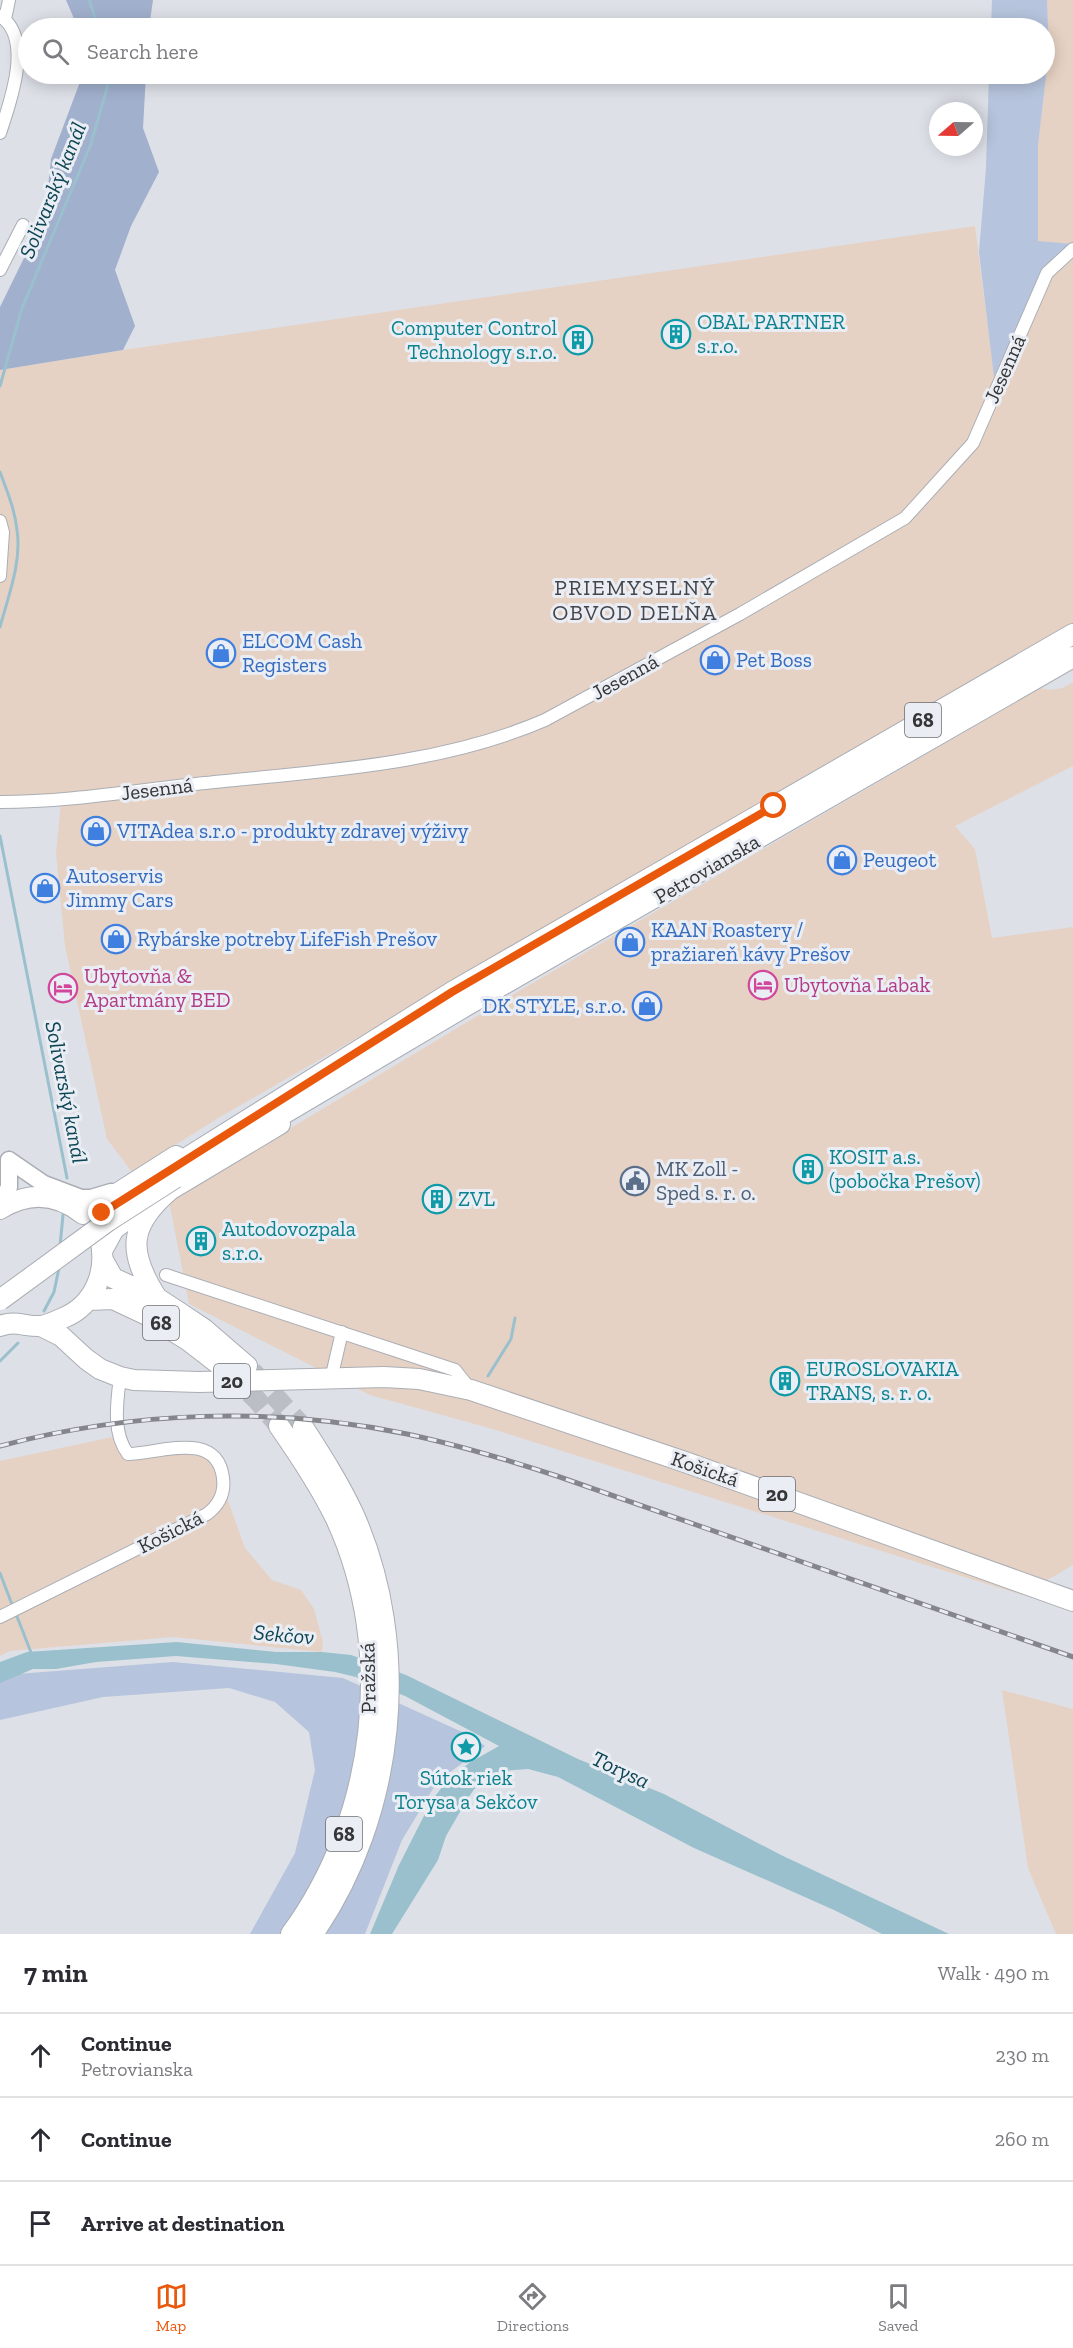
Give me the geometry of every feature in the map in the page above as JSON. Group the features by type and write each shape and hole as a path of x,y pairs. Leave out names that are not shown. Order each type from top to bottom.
{"main road":[{"name":"Petrovianska","path":"458,1000 1073,634"},
{"name":"Petrovianska","path":"458,1000 1073,657"},
{"path":"0,1299 172,1178 458,1000"},
{"name":"68","path":"0,1207 24,1198 51,1196 86,1209 96,1206 371,1034 458,1000"},
{"path":"79,1353 76,1323 96,1288 103,1255 111,1233 172,1178"},
{"path":"0,1287 102,1213 172,1178"},
{"name":"68","path":"157,1298 141,1273 136,1256 136,1238 146,1214 172,1178"},
{"name":"68","path":"74,1206 100,1237 103,1255 112,1278 157,1298 204,1329 247,1366"},
{"name":"68","path":"86,1303 113,1299 147,1315 173,1329 224,1368"},
{"path":"0,1326 9,1322 33,1324 70,1315 86,1303"},
{"name":"Košická","path":"0,1311 6,1316 62,1336 100,1369 120,1377 149,1382 384,1377 418,1379 471,1390 685,1462 1073,1600"},
{"name":"Pražská","path":"279,1426 320,1487 337,1521 376,1627"},
{"name":"Pražská","path":"303,1427 335,1478 354,1515 369,1557 376,1627 371,1687 378,1727 374,1800 361,1841 332,1904 313,1934"},
{"name":"Pražská","path":"291,1934 315,1896 346,1831 378,1727"}],"street":[{"path":"9,0 3,18 18,47"},
{"path":"0,133 18,60"},
{"path":"0,270 23,225"},
{"name":"Jesenná","path":"1,802 117,794 370,765 468,746 545,720 740,614 905,518 973,443 1047,273 1073,249"},
{"path":"0,576 1,528"},
{"path":"4,1154 44,1184 81,1198 97,1197 126,1187"},
{"path":"4,1154 33,1185 51,1196"},
{"path":"0,1207 9,1187 4,1154"},
{"name":"Košická","path":"166,1275 455,1370 471,1390"},
{"path":"332,1379 342,1332"},
{"name":"Košická","path":"4,1615 207,1514 216,1508 220,1500 223,1485 221,1469 211,1455 204,1450 183,1447 128,1454 118,1434 120,1377"}],"shaded area":[{"path":"66,0 153,0 150,18 74,18"},
{"path":"992,0 1047,0 1048,18 991,18"},
{"path":"1047,0 1073,0 1073,244 1038,242 1038,145 1045,84 1055,84 1055,18 1048,18"},
{"path":"79,84 145,84 143,128 159,172 131,226 115,270 135,326 123,350 0,370 0,307 45,215 51,159"},
{"path":"989,84 1045,84 1038,145 1038,241 1073,244 1041,278 994,377 979,252 986,168"},
{"path":"975,226 994,375 1041,278 1073,246 1073,625 220,1117 132,1172 107,1139 65,946 56,853 61,802 0,802 0,370 123,350"},
{"path":"1073,682 1073,766 955,826 975,849 992,938 1073,927 1073,1565 1022,1595 489,1428 370,1395 189,1304 169,1201 514,994 1040,688 1050,690 1063,688"},
{"path":"117,1436 123,1454 202,1447 226,1495 245,1548 272,1580 301,1590 314,1609 323,1642 322,1652 173,1637 10,1651 0,1656 0,1461"},
{"path":"177,1642 276,1652 322,1652 351,1655 406,1675 578,1759 664,1794 781,1855 949,1934 882,1934 834,1910 694,1848 558,1777 528,1769 503,1771 480,1781 446,1836 438,1860 392,1934 370,1934 399,1865 432,1800 443,1786 469,1763 499,1746 405,1696 356,1677 276,1664 176,1656 96,1662 56,1669 33,1669 0,1683 0,1662 27,1652"},
{"path":"173,1662 343,1678 471,1736 485,1746 437,1782 402,1840 365,1934 250,1934 295,1853 315,1770 309,1732 275,1702 229,1688 103,1697 0,1720 0,1682 17,1674"},
{"path":"1002,1690 1073,1709 1073,1934 1056,1934 1028,1868"}],"waterway":[{"name":"Solivarský kanál","path":"89,0 95,18"},
{"name":"Solivarský kanál","path":"0,386 22,308 91,144 108,84"},
{"name":"Solivarský kanál","path":"0,472 14,515 18,542 13,579 0,627"},
{"name":"Solivarský kanál","path":"0,836 67,1178"},
{"name":"Solivarský kanál","path":"60,1246 63,1215"},
{"name":"Solivarský kanál","path":"44,1311 54,1292 59,1268"},
{"path":"488,1376 511,1339 515,1318"},
{"name":"Solivarský kanál","path":"0,1361 18,1343"},
{"name":"Solivarský kanál","path":"0,1573 13,1607"},
{"name":"Solivarský kanál","path":"16,1614 32,1655"}],"tunnel":[{"path":"252,1371 303,1427"},
{"path":"228,1372 257,1400 279,1426"}],"railway":[{"path":"0,1446 101,1425 203,1416 306,1419 407,1434 483,1453 557,1476 1073,1657"}],"place":[{"name":"OBAL PARTNER s.r.o.","path":"676,334"},
{"name":"Computer Control Technology s.r.o.","path":"578,340"},
{"name":"ELCOM Cash Registers","path":"221,653"},
{"name":"Pet Boss","path":"715,660"},
{"name":"VITAdea s.r.o - produkty zdravej výživy","path":"96,831"},
{"name":"Peugeot","path":"842,860"},
{"name":"Autoservis Jimmy Cars","path":"45,888"},
{"name":"Rybárske potreby LifeFish Prešov","path":"116,939"},
{"name":"KAAN Roastery / pražiareň kávy Prešov","path":"630,942"},
{"name":"Ubytovňa Labak","path":"763,985"},
{"name":"Ubytovňa & Apartmány BED","path":"63,988"},
{"name":"DK STYLE, s.r.o.","path":"647,1006"},
{"name":"KOSIT a.s. (pobočka Prešov)","path":"808,1169"},
{"name":"MK Zoll - Sped s. r. o.","path":"635,1181"},
{"name":"ZVL","path":"437,1199"},
{"name":"Autodovozpala s.r.o.","path":"201,1241"},
{"name":"EUROSLOVAKIA TRANS, s. r. o.","path":"785,1381"},
{"name":"Sútok riek Torysa a Sekčov","path":"466,1747"}],"district":[{"name":"PRIEMYSELNÝ OBVOD DELŇA","path":"635,600"}],"route":[{"path":"102,1213 452,992 774,806"}],"water label":[{"name":"Sekčov","path":"284,1634"},
{"name":"Torysa","path":"621,1769"}]}
